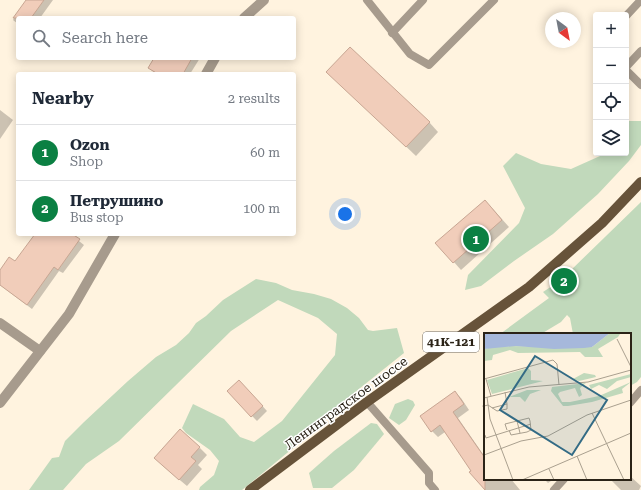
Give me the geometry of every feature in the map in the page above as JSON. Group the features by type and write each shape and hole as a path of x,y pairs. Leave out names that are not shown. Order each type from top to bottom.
{"main road":[{"name":"Ленинградское шоссе","path":"250,490 367,402 529,286 602,223 641,182"}],"street":[{"path":"246,16 264,0"},
{"path":"207,72 214,60"},
{"path":"0,402 69,314 114,236"},
{"path":"0,324 40,351"}],"lane":[{"path":"367,0 410,54 429,65 494,0"},
{"path":"392,33 423,0"},
{"path":"629,13 641,0"},
{"path":"629,65 641,51"},
{"path":"629,72 641,85"},
{"path":"631,402 641,390"},
{"path":"367,402 430,473 429,483 435,490"},
{"path":"554,490 563,480"}],"green space":[{"path":"629,121 641,121 641,145 629,161 598,194 553,234 481,286 465,290 468,275 519,223 525,208 503,166 516,153 541,164 571,169 600,156 629,156"},
{"path":"641,202 641,377 637,382 631,385 631,333 573,333 570,318 567,315 561,322 543,333 501,333 549,298 543,292 555,284 565,291 573,285 569,272"},
{"path":"256,279 276,283 292,290 331,299 347,308 359,318 368,330 373,331 397,328 404,353 325,416 304,439 242,490 199,490 200,487 214,475 219,461 210,450 186,433 182,428 193,404 224,419 240,437 254,442 282,421 335,355 337,334 318,318 278,300 231,331 119,441 86,464 63,490 29,490 52,458 59,457 65,441 128,381 156,357 176,345 189,333 196,323 223,300"},
{"path":"408,399 413,401 415,405 406,420 399,425 389,418 395,404"},
{"path":"371,423 377,424 384,434 354,470 332,488 313,488 309,473 334,451"}],"building":[{"path":"26,0 44,0 32,16 16,16 16,18 13,18"},
{"path":"350,47 430,122 406,147 326,72"},
{"path":"153,60 191,60 184,72 155,72 148,68"},
{"path":"485,200 502,220 453,263 435,243"},
{"path":"34,236 75,236 80,239 58,270 54,267 27,305 0,285 0,270 9,257 15,261"},
{"path":"239,380 263,406 251,417 227,391"},
{"path":"455,391 464,404 453,412 484,457 485,490 469,472 471,471 440,425 431,432 420,416"},
{"path":"180,429 200,447 191,457 196,461 179,480 154,458"}],"place":[{"name":"Ozon","path":"476,239"},
{"name":"Петрушино","path":"564,281"}]}
